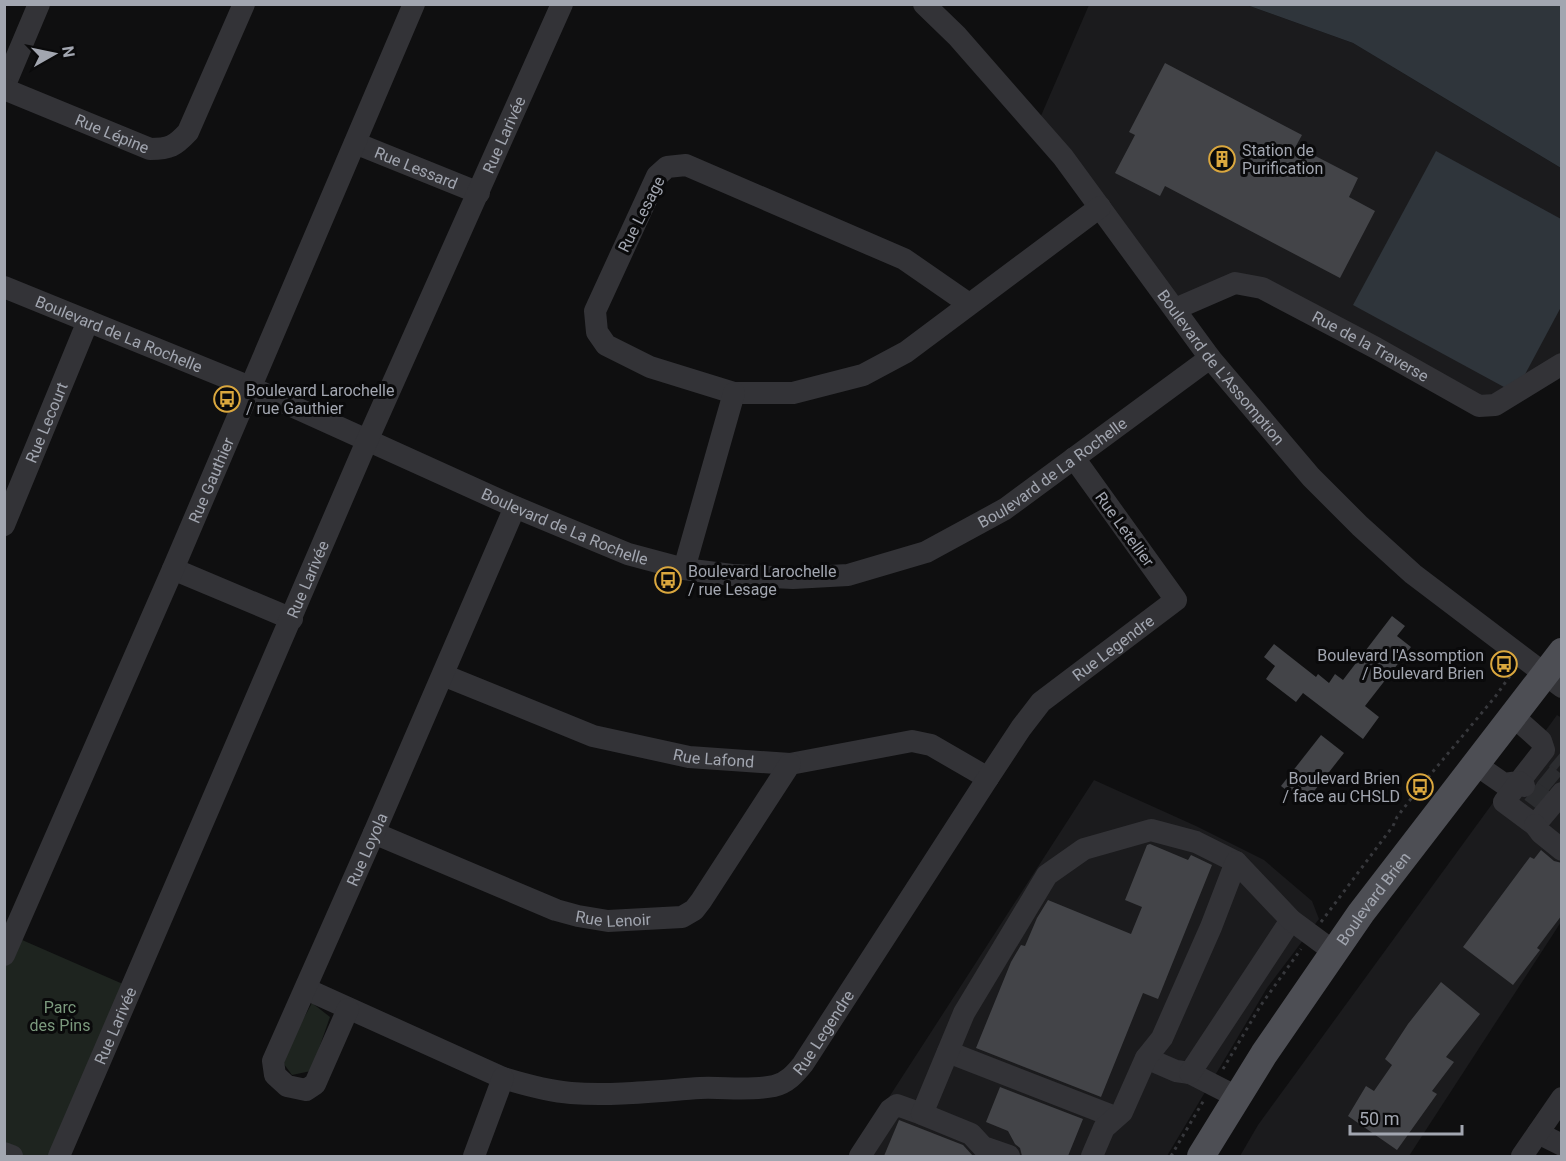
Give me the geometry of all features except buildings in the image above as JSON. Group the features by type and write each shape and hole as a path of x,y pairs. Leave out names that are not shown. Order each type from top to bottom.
{"main road":[{"name":"Boulevard Brien","path":"1201,1156 1333,951 1414,841 1513,716 1553,681 1562,652"}],"street":[{"path":"4,88 39,4"},
{"name":"Rue Lépine","path":"4,88 150,149 176,146 188,132 244,4"},
{"name":"Rue Gauthier","path":"4,955 173,569 414,4"},
{"name":"Rue Larivée","path":"59,1156 367,441 562,4"},
{"name":"Boulevard de L'Assomption","path":"924,4 957,36 1037,125 1210,358 1311,477 1413,574 1553,681"},
{"name":"Rue Lessard","path":"355,143 479,194"},
{"name":"Rue Lesage","path":"969,304 904,259 686,165 667,167 657,176 595,311 597,332 606,345 650,367 734,393 792,393 863,375 906,352 1100,207"},
{"name":"Rue de la Traverse","path":"1175,309 1235,283 1262,288 1479,406 1495,405 1562,364"},
{"name":"Boulevard de La Rochelle","path":"4,287 250,387 515,507 628,554 684,569 732,575 793,578 848,575 926,552 1005,509 1210,358"},
{"name":"Rue Lecourt","path":"4,525 88,321"},
{"path":"684,569 734,393"},
{"name":"Rue Letellier","path":"1074,458 1176,600"},
{"name":"Rue Loyola","path":"348,1009 315,1084 306,1090 287,1086 275,1075 273,1061 515,507"},
{"path":"173,569 292,619"},
{"name":"Rue Legendre","path":"306,989 503,1078 536,1088 570,1093 601,1094 776,1086 791,1078 803,1064 988,778 1041,702 1176,600"},
{"name":"Rue Lafond","path":"443,675 593,736 689,757 789,764 912,741 931,744 988,778"},
{"path":"1513,716 1541,741 1547,778 1535,825"},
{"name":"Rue Lenoir","path":"374,833 556,910 608,921 682,917 694,910 701,901 789,764"},
{"path":"1475,764 1504,784 1547,778"},
{"path":"1547,778 1504,802 1535,825 1540,833 1562,850"},
{"path":"922,1114 964,1013 1047,875 1084,849 1151,830 1196,842 1236,862 1291,920 1333,951"},
{"path":"1092,1156 1104,1128 1122,1113 1146,1058 1162,1038 1211,927 1236,862"},
{"path":"1190,1073 1291,920"},
{"path":"948,1052 1115,1117"},
{"path":"1146,1058 1176,1071 1190,1073 1237,1097"},
{"path":"474,1156 503,1078"},
{"path":"1522,1156 1562,1098"},
{"path":"860,1156 890,1110 897,1105 970,1134 983,1147 1009,1156"},
{"path":"1538,1133 1562,1145"},
{"path":"4,1153 12,1156"}],"path":[{"name":"Boulevard Brien","path":"1318,926 1393,826 1406,804 1495,697 1511,673"},
{"path":"1219,1074 1267,996 1305,944"},
{"path":"1171,1156 1208,1094"}],"shaded area":[{"path":"1089,5 1247,5 1353,43 1561,168 1561,363 1479,406 1262,288 1175,309 1037,125"},
{"path":"1247,5 1561,5 1561,168 1353,43"},
{"path":"1436,151 1561,219 1561,307 1515,393 1353,305"},
{"path":"1557,715 1562,718 1561,922 1409,1156 1240,1156 1258,1125"},
{"path":"1094,780 1196,826 1264,860 1312,901 1319,919 1267,988 1167,1156 851,1156"}],"green space":[{"name":"Parc des Pins","path":"13,936 132,988 59,1156 12,1156 5,1153 4,955"},
{"path":"312,1003 330,1017 311,1071 292,1075 281,1060"}],"tunnel":[{"path":"1556,758 1562,763"},
{"path":"1544,774 1555,783"},
{"path":"1531,791 1543,800"}],"place":[{"name":"Station de Purification","path":"1222,159"},
{"name":"Boulevard Larochelle / rue Gauthier","path":"227,399"},
{"name":"Boulevard Larochelle / rue Lesage","path":"668,580"},
{"name":"Boulevard l'Assomption / Boulevard Brien","path":"1504,664"},
{"name":"Boulevard Brien / face au CHSLD","path":"1420,787"}]}
